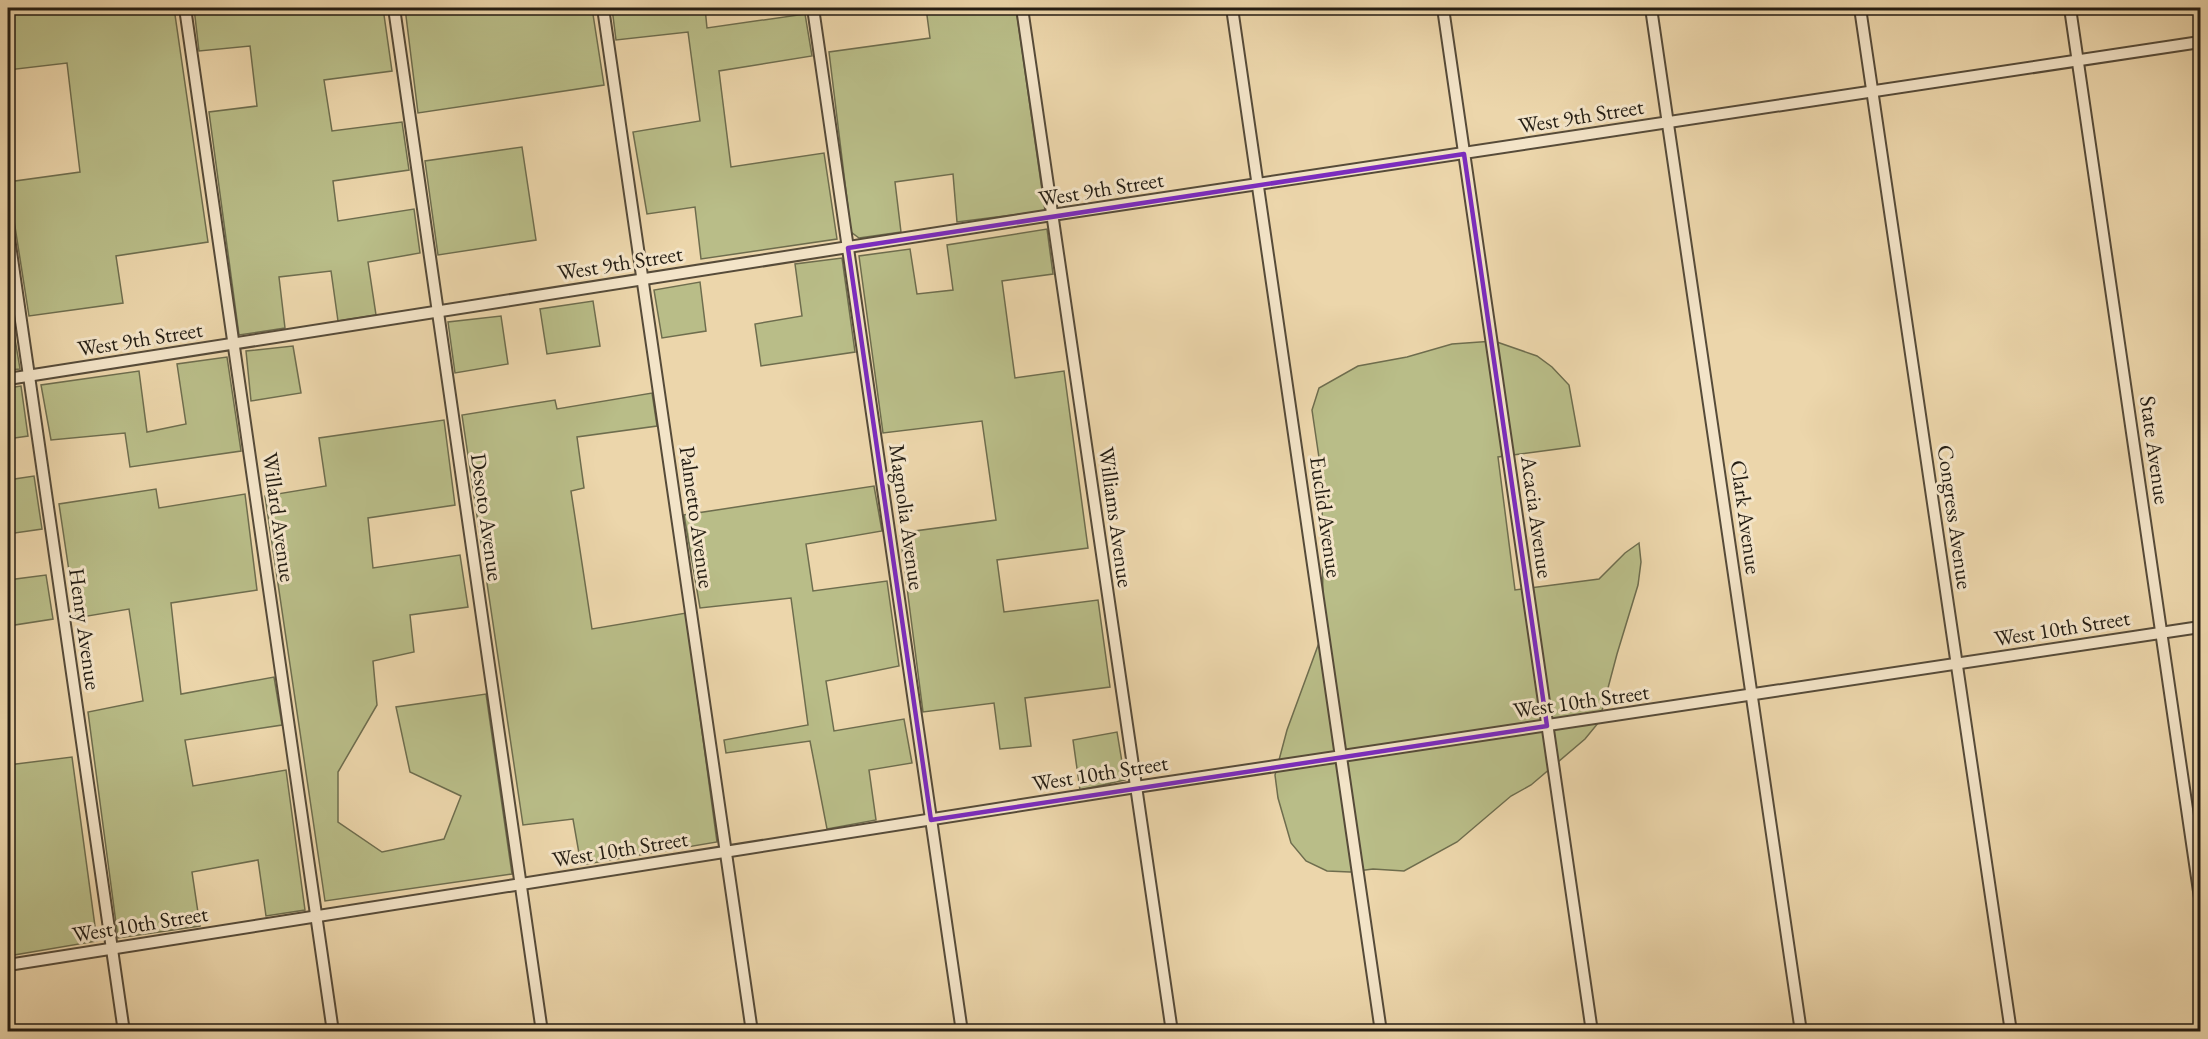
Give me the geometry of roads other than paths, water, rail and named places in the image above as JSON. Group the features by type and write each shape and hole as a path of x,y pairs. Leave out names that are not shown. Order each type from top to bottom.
{"street":[{"name":"Willard Avenue","path":"185,8 333,1032"},
{"name":"Desoto Avenue","path":"394,8 542,1032"},
{"name":"Palmetto Avenue","path":"603,8 752,1032"},
{"name":"Magnolia Avenue","path":"813,8 962,1032"},
{"name":"Williams Avenue","path":"1022,8 1172,1032"},
{"name":"Euclid Avenue","path":"1232,8 1381,1032"},
{"name":"Acacia Avenue","path":"1443,8 1592,1032"},
{"name":"Clark Avenue","path":"1651,8 1801,1032"},
{"name":"Congress Avenue","path":"1860,8 2011,1032"},
{"name":"State Avenue","path":"2070,8 2200,898"},
{"name":"West 9th Street","path":"8,380 1052,215 2200,42"},
{"name":"Henry Avenue","path":"8,231 123,1032"},
{"name":"West 10th Street","path":"8,965 1341,756 2200,627"}]}
